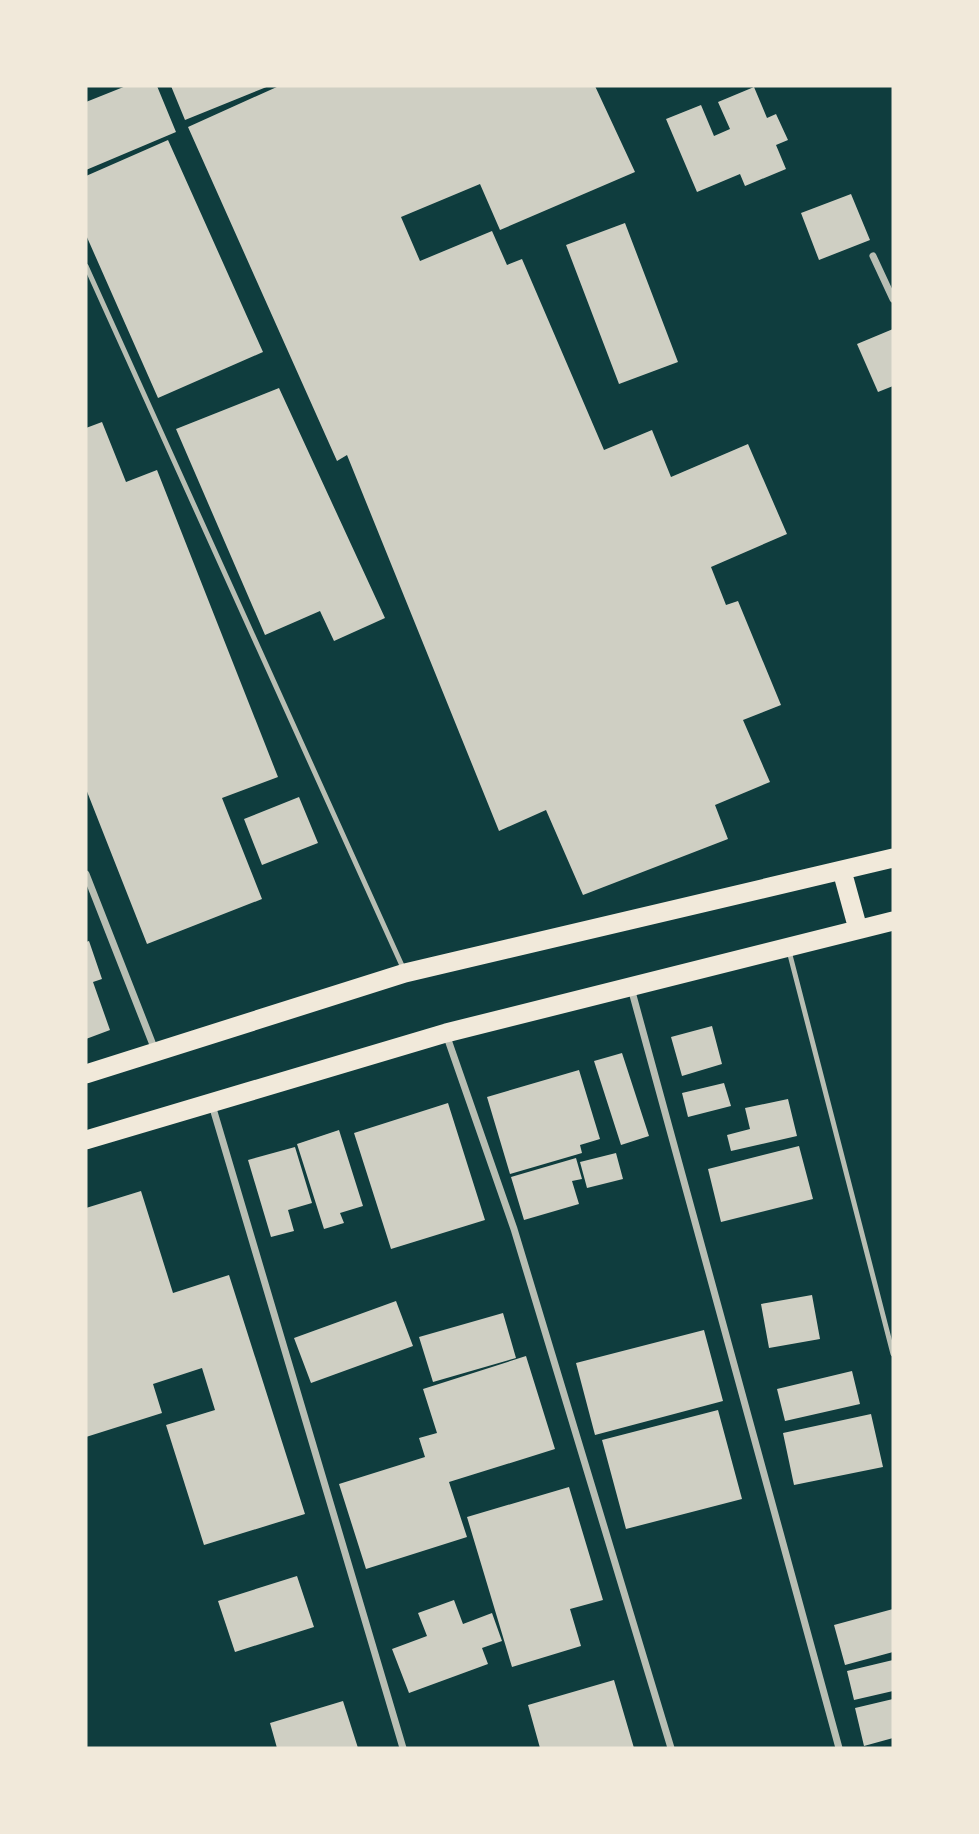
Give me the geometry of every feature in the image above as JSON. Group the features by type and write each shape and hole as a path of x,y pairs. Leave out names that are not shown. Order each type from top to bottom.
{"highway":[{"path":"86,1074 405,973 893,858"},
{"path":"842,871 858,929"},
{"path":"86,1140 446,1033 630,984 893,921"}],"street":[{"path":"873,256 893,299"},
{"path":"86,874 155,1051"},
{"path":"630,984 839,1748"},
{"path":"446,1033 514,1229 671,1748"},
{"path":"212,1104 403,1748"}],"lane":[{"path":"86,266 405,973"},
{"path":"788,948 893,1354"}],"building":[{"path":"126,86 157,86 176,132 86,170 86,102"},
{"path":"171,86 269,86 185,120"},
{"path":"279,86 595,86 635,172 500,230 480,184 401,217 420,261 492,231 507,265 522,259 604,450 652,430 671,477 748,444 787,534 711,567 726,605 738,601 781,705 743,720 770,782 715,805 728,839 583,895 546,810 499,831 347,455 337,461 188,127"},
{"path":"754,87 767,118 776,114 788,140 776,145 786,169 745,186 740,174 697,192 666,119 701,105 714,136 730,129 718,102"},
{"path":"168,140 263,352 158,398 86,235 86,176"},
{"path":"851,194 870,240 819,260 801,213"},
{"path":"625,223 678,362 619,384 566,245"},
{"path":"893,329 893,386 878,392 857,344"},
{"path":"279,388 385,618 334,641 320,611 265,635 176,429"},
{"path":"102,422 126,482 157,470 278,777 222,798 262,899 147,944 86,789 86,428"},
{"path":"299,797 318,843 262,865 244,819"},
{"path":"89,941 102,979 93,982 110,1030 86,1039 86,942"},
{"path":"712,1026 722,1064 682,1076 671,1037"},
{"path":"622,1053 649,1136 621,1145 594,1061"},
{"path":"579,1070 600,1139 580,1145 582,1153 510,1174 487,1097"},
{"path":"724,1083 731,1106 688,1117 682,1093"},
{"path":"788,1099 797,1136 731,1151 727,1135 750,1129 745,1108"},
{"path":"448,1103 485,1220 391,1249 354,1133"},
{"path":"339,1130 363,1206 340,1213 344,1223 324,1229 297,1144"},
{"path":"799,1146 813,1199 721,1222 708,1169"},
{"path":"295,1147 312,1203 288,1210 294,1231 271,1237 248,1160"},
{"path":"616,1153 623,1179 587,1188 580,1162"},
{"path":"576,1158 582,1179 572,1181 579,1204 524,1220 511,1177"},
{"path":"141,1191 173,1293 229,1275 305,1514 204,1545 166,1425 215,1410 202,1368 153,1384 162,1413 86,1437 86,1208"},
{"path":"812,1295 820,1339 769,1348 761,1304"},
{"path":"396,1301 413,1346 311,1383 294,1338"},
{"path":"503,1313 516,1358 433,1382 419,1337"},
{"path":"704,1330 723,1401 595,1435 576,1363"},
{"path":"526,1356 555,1449 449,1482 467,1537 366,1569 339,1484 425,1457 419,1438 437,1433 423,1389"},
{"path":"852,1371 860,1404 785,1421 777,1389"},
{"path":"718,1410 742,1499 626,1529 602,1440"},
{"path":"871,1414 883,1467 794,1485 783,1433"},
{"path":"569,1487 603,1600 570,1609 581,1646 512,1667 467,1517"},
{"path":"297,1576 314,1627 235,1652 218,1601"},
{"path":"454,1600 463,1624 492,1613 502,1641 482,1648 488,1664 409,1693 392,1649 427,1636 418,1613"},
{"path":"893,1609 893,1652 845,1665 834,1625"},
{"path":"893,1660 893,1691 854,1700 847,1671"},
{"path":"614,1680 634,1748 540,1748 528,1705"},
{"path":"893,1699 893,1738 864,1746 855,1708"},
{"path":"343,1701 358,1748 277,1748 270,1723"}]}
